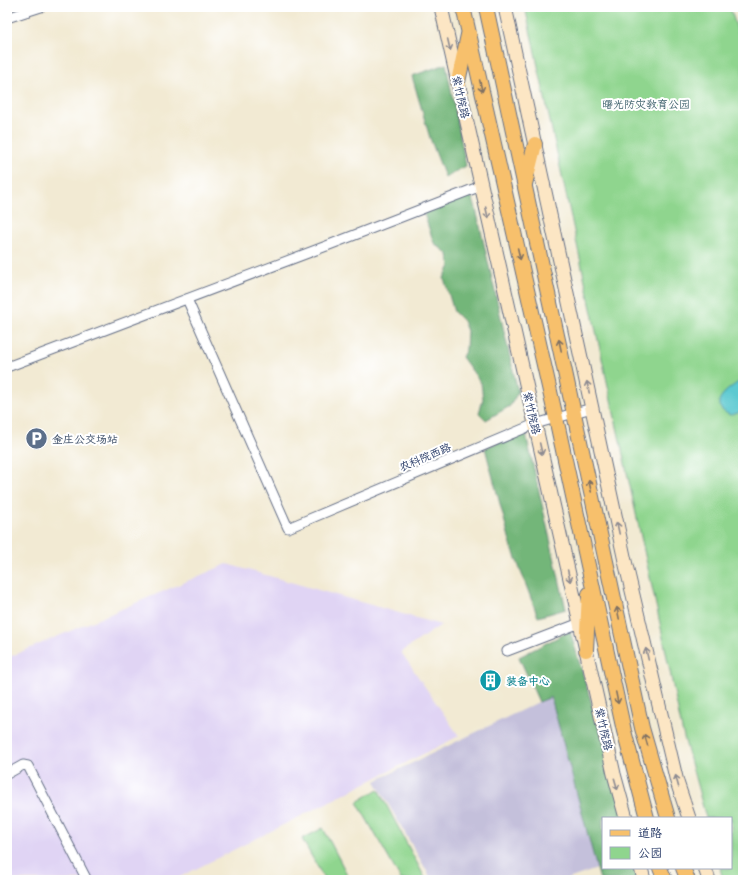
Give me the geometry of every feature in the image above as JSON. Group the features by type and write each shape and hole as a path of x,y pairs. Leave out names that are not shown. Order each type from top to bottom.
{"main road":[{"name":"紫竹院路","path":"463,7 556,418 624,731 647,817"},
{"path":"486,7 642,728 668,817"},
{"path":"458,82 469,31"},
{"path":"524,186 536,144"},
{"path":"586,650 590,578"},
{"path":"660,869 664,880"},
{"path":"683,869 688,880"}],"street":[{"path":"7,18 41,7"},
{"name":"紫竹院路","path":"440,7 614,774 626,817"},
{"path":"505,7 536,144 625,561 677,782 689,817"},
{"path":"7,367 481,186"},
{"name":"农科院西路","path":"187,299 288,528 535,424 592,408"},
{"path":"506,651 580,623"},
{"path":"7,774 23,765 28,766 87,880"},
{"path":"641,869 644,880"},
{"path":"705,869 709,880"}],"shaded area":[{"path":"227,564 441,625 401,652 459,736 174,880 7,880 7,658"},
{"path":"551,696 597,869 565,880 432,880 375,781"}],"green space":[{"name":"曙光防灾教育公园","path":"525,7 730,7 743,48 743,880 723,880 720,869 732,869 732,817 706,817 682,730"},
{"path":"446,64 466,166 445,177 430,138 412,76"},
{"path":"470,193 475,205 518,392 510,406 486,420 479,413 483,399 481,383 462,357 466,349 467,331 463,321 454,312 444,278 450,266 448,254 434,243 423,211"},
{"path":"525,430 566,609 538,617 511,545 485,448"},
{"path":"570,631 626,817 602,817 602,869 641,869 644,880 600,880 551,697 539,702 519,657"},
{"path":"378,789 426,880 401,880 357,802"},
{"path":"323,828 350,880 325,880 302,839"}],"water":[{"path":"743,379 743,408 738,413 730,415 719,406 719,401 726,391"}],"place":[{"name":"金庄公交场站","path":"37,439"},
{"name":"装备中心","path":"490,681"}]}
